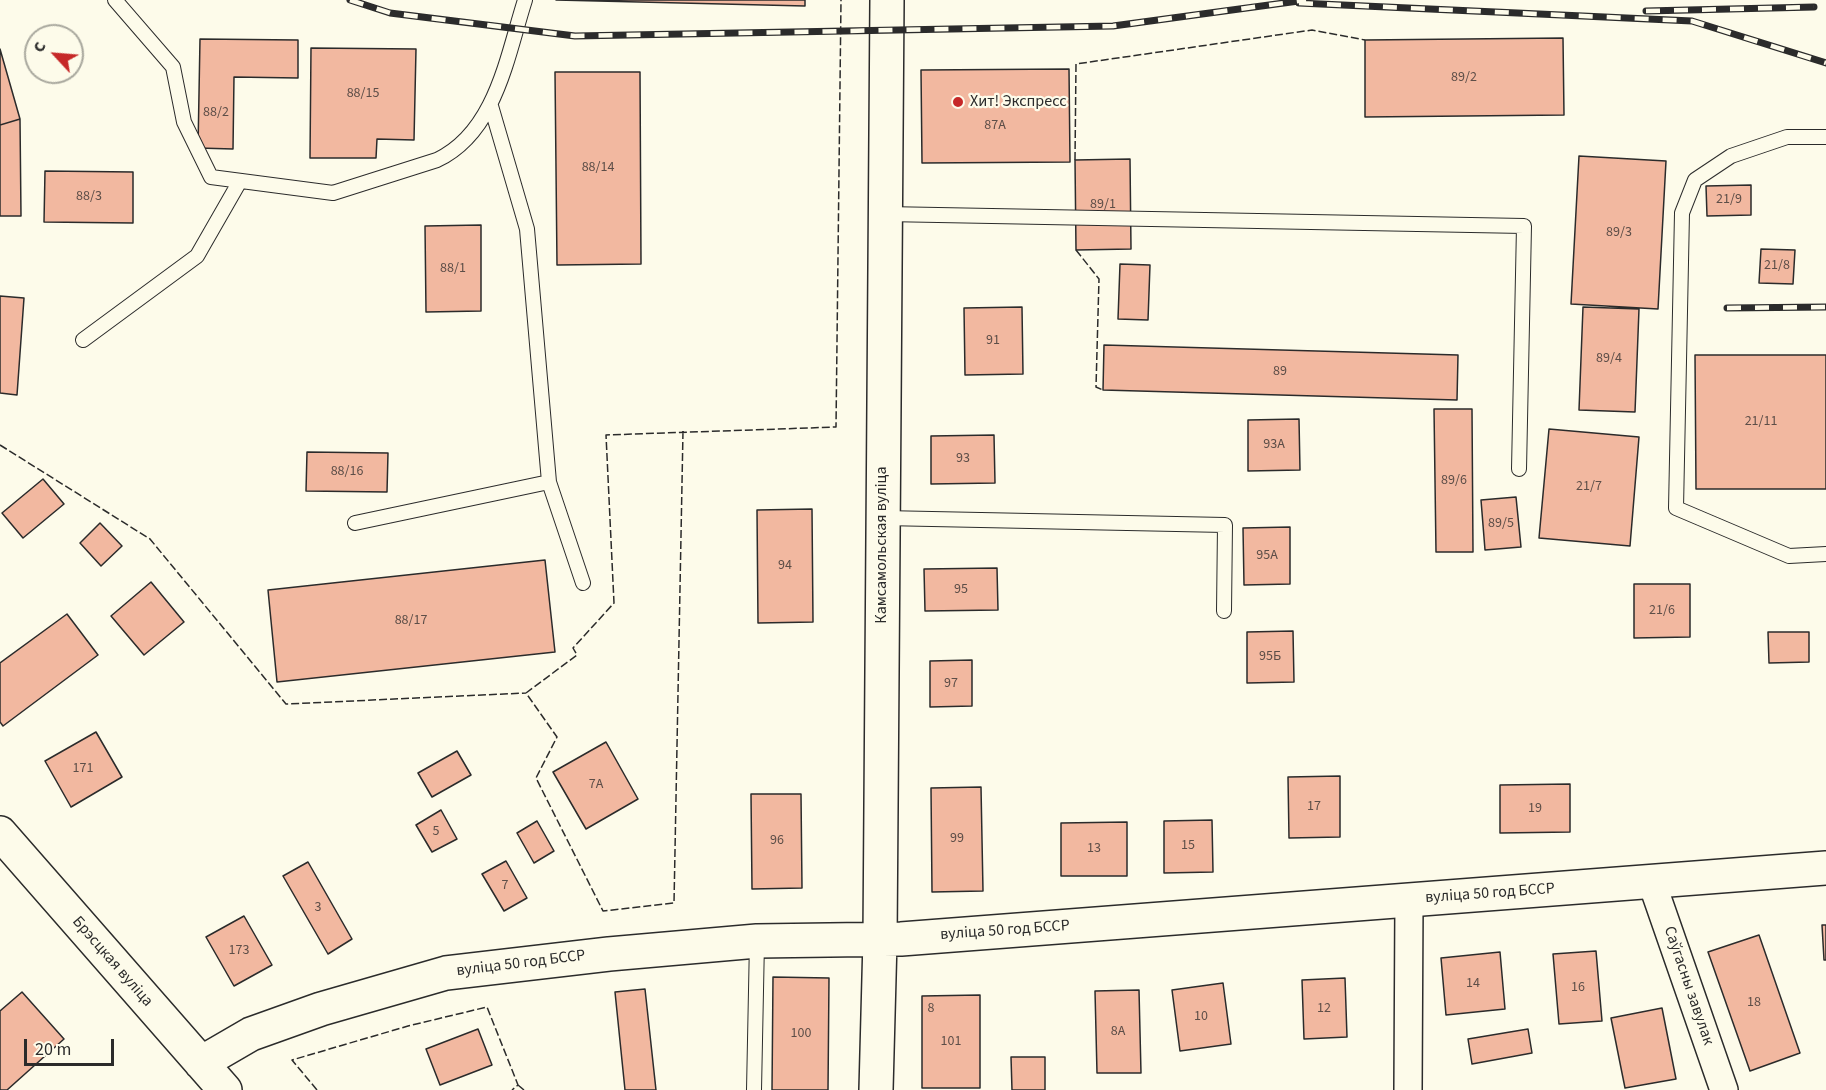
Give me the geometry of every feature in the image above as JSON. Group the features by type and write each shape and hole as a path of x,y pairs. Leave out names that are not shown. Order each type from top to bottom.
{"main road":[{"name":"Камсамольская вуліца","path":"876,1090 880,940 887,0"},
{"name":"Брэсцкая вуліца","path":"0,833 225,1090"},
{"name":"вуліца 50 год БССР","path":"201,1063 251,1034 321,1009 446,973 609,954 757,941 880,940 1826,868"}],"street":[{"name":"Саўгасны завулак","path":"1652,883 1724,1090"},
{"path":"1408,900 1408,1090"}],"lane":[{"path":"115,0 173,67 184,122 211,177 333,194 451,154 464,142 491,106 525,0"},
{"path":"491,106 527,229 549,482 584,583"},
{"path":"1826,137 1787,137 1731,156 1695,180 1682,213 1676,508 1789,556 1826,554"},
{"path":"83,340 197,256 240,181"},
{"path":"885,214 1524,226 1519,469"},
{"path":"355,524 549,482"},
{"path":"883,518 1225,525 1224,611"},
{"path":"754,1090 757,941"}],"building":[{"path":"556,0 805,0 805,6"},
{"path":"1563,38 1564,115 1365,117 1365,40"},
{"path":"200,39 298,40 298,78 234,77 233,149 198,148"},
{"path":"311,48 416,49 414,140 377,139 376,158 310,158"},
{"path":"0,49 20,119 0,125"},
{"path":"1069,69 1070,162 922,163 921,70"},
{"path":"555,72 640,72 641,264 557,265"},
{"path":"20,119 21,216 0,216 0,125"},
{"path":"1579,156 1666,161 1658,309 1571,304"},
{"path":"1130,159 1131,249 1076,250 1075,160"},
{"path":"45,171 133,172 133,223 44,222"},
{"path":"1751,185 1751,215 1707,216 1706,186"},
{"path":"481,225 481,311 426,312 425,226"},
{"path":"1761,249 1795,250 1793,284 1759,283"},
{"path":"1120,264 1150,265 1148,320 1118,319"},
{"path":"0,296 24,298 17,395 0,393"},
{"path":"1022,307 1023,374 965,375 964,308"},
{"path":"1583,307 1639,309 1635,412 1579,410"},
{"path":"1104,345 1458,355 1457,400 1103,390"},
{"path":"1695,355 1826,355 1826,489 1696,489"},
{"path":"1434,409 1472,409 1473,552 1436,552"},
{"path":"1299,419 1300,470 1248,471 1248,420"},
{"path":"1549,429 1639,437 1630,546 1539,538"},
{"path":"994,435 995,483 931,484 931,436"},
{"path":"307,452 388,453 387,492 306,491"},
{"path":"43,479 64,504 23,538 2,513"},
{"path":"1516,497 1521,547 1485,550 1481,500"},
{"path":"812,509 813,622 758,623 757,510"},
{"path":"100,523 122,546 101,566 80,543"},
{"path":"1290,527 1290,584 1244,585 1243,528"},
{"path":"545,560 555,652 277,682 268,590"},
{"path":"997,568 998,610 925,611 924,569"},
{"path":"151,582 184,622 144,655 111,616"},
{"path":"1634,584 1690,584 1690,637 1634,638"},
{"path":"67,614 98,655 3,726 0,722 0,663"},
{"path":"1293,631 1294,682 1247,683 1247,632"},
{"path":"1768,632 1809,632 1809,662 1769,663"},
{"path":"972,660 972,706 930,707 930,661"},
{"path":"96,732 122,777 71,807 45,761"},
{"path":"606,742 638,799 586,829 553,772"},
{"path":"457,751 471,775 432,797 418,773"},
{"path":"1340,776 1340,837 1289,838 1288,777"},
{"path":"1570,784 1570,832 1500,833 1500,785"},
{"path":"981,787 983,891 932,892 931,788"},
{"path":"751,794 801,794 802,888 752,889"},
{"path":"441,810 457,839 432,852 416,825"},
{"path":"1212,820 1213,872 1164,873 1164,821"},
{"path":"537,821 554,851 534,863 517,833"},
{"path":"1127,822 1127,876 1061,876 1061,823"},
{"path":"506,861 527,898 504,911 482,874"},
{"path":"308,862 352,939 328,954 283,876"},
{"path":"244,916 272,965 234,986 206,937"},
{"path":"1822,925 1826,925 1826,960 1824,960"},
{"path":"1759,935 1800,1053 1750,1071 1708,952"},
{"path":"1596,951 1602,1021 1559,1024 1553,954"},
{"path":"1500,952 1505,1009 1446,1015 1441,958"},
{"path":"773,977 829,978 828,1090 772,1090"},
{"path":"1345,978 1347,1037 1304,1039 1302,980"},
{"path":"1223,983 1231,1044 1180,1051 1172,990"},
{"path":"645,989 656,1090 625,1090 615,992"},
{"path":"1139,990 1141,1073 1097,1073 1095,991"},
{"path":"22,992 64,1039 7,1090 0,1090 0,1011"},
{"path":"980,995 980,1088 922,1088 922,996"},
{"path":"1662,1008 1676,1079 1625,1088 1611,1018"},
{"path":"478,1029 492,1065 440,1085 426,1049"},
{"path":"1528,1029 1532,1053 1472,1064 1468,1039"},
{"path":"1011,1057 1045,1057 1045,1090 1012,1090"}],"railway":[{"path":"350,0 390,13 575,36 1113,26 1306,0"},
{"path":"1299,3 1692,21 1826,63"},
{"path":"1646,11 1814,7"},
{"path":"1727,308 1826,307"}],"fence":[{"path":"683,431 674,903 603,911 536,778 557,737 526,693 577,655 573,648 614,603 606,435 836,427 841,0"},
{"path":"1075,160 1076,64 1312,30 1365,40"},
{"path":"1076,250 1099,279 1096,387 1103,390"},
{"path":"0,445 150,539 286,704 526,693"},
{"path":"317,1090 292,1060 408,1026 487,1007 518,1085 512,1090"},
{"path":"518,1085 524,1090"}],"place":[{"name":"Хит! Экспресс","path":"958,102"}]}
